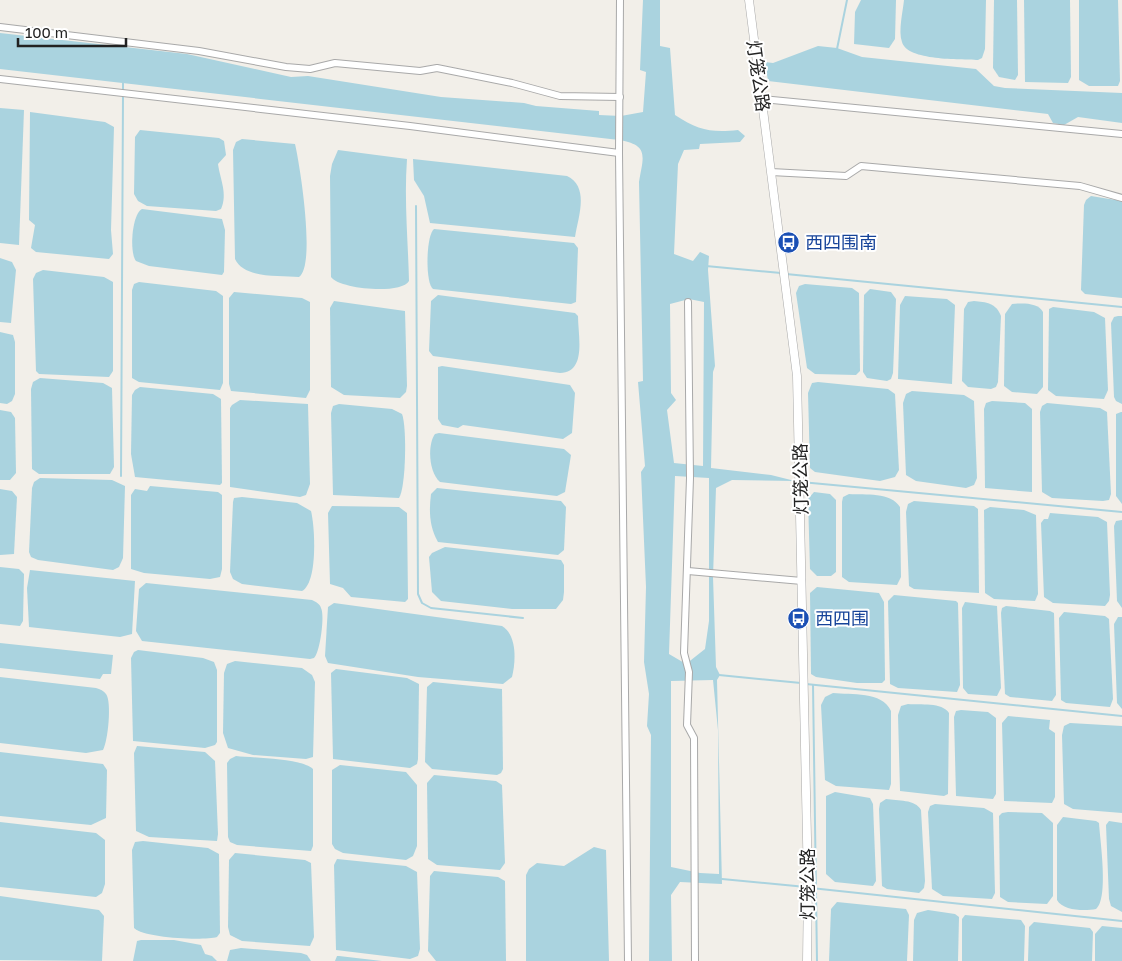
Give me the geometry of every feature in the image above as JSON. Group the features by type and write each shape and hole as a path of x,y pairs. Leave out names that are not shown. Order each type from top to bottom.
{"street":[{"path":"620,0 619,153 628,961"},
{"name":"灯笼公路","path":"749,0 797,376 808,889 807,961"},
{"path":"0,26 199,51 310,70 335,63 420,72 437,68 512,83 560,96 620,98"},
{"path":"0,79 410,126 619,153"},
{"path":"762,99 1122,134"},
{"path":"771,172 846,176 861,166 1080,186 1122,198"},
{"path":"688,302 690,478 684,652 689,672 687,725 694,738 695,961"},
{"path":"688,571 802,581"}],"water":[{"path":"643,0 660,0 660,46 670,48 675,115 698,127 712,131 738,130 745,136 740,142 700,144 699,149 684,150 678,164 674,254 693,261 700,252 709,256 708,270 715,366 713,372 711,468 771,475 795,481 732,480 716,488 713,577 716,667 720,675 717,680 722,884 680,882 671,895 672,961 649,961 651,735 647,726 649,694 644,662 646,587 641,472 645,466 638,382 643,381 639,182 643,159 640,149 629,142 619,140 0,69 0,33 187,54 291,77 308,76 441,97 599,111 599,115 621,116 643,112 646,72 640,70","holes":["689,299 704,302 703,466 674,463 667,410 676,400 671,393 670,304","675,476 709,478 709,621 705,649 686,664 669,654","713,680 718,730 719,874 700,873 671,867 671,681"]},
{"path":"861,0 896,0 895,39 889,48 854,44 855,12"},
{"path":"904,0 986,0 985,49 982,58 978,60 936,58 914,53 906,48 902,42 900,32"},
{"path":"994,0 1017,0 1018,75 1015,80 999,77 993,68"},
{"path":"1024,0 1070,0 1071,77 1068,83 1025,82"},
{"path":"1079,0 1118,0 1120,81 1118,86 1089,86 1079,80"},
{"path":"818,46 837,48 862,57 976,69 994,86 1005,88 1122,93 1122,123 1078,117 1064,125 1053,123 1048,114 768,81 765,62 773,63"},
{"path":"0,108 24,110 19,245 0,243"},
{"path":"30,112 105,122 114,127 111,230 113,254 109,259 36,252 31,248 35,225 29,220"},
{"path":"140,130 219,138 224,141 226,155 218,164 224,192 221,209 216,211 147,206 138,201 134,194 135,137"},
{"path":"242,139 295,144 303,192 307,236 304,269 299,277 254,273 246,270 235,259 233,150 236,142"},
{"path":"338,150 407,159 406,205 409,281 404,285 395,288 370,289 345,285 331,277 330,176 332,164"},
{"path":"413,159 567,176 574,181 580,195 580,212 575,237 430,223 424,196 414,180"},
{"path":"1091,196 1122,201 1122,298 1085,294 1081,290 1084,205"},
{"path":"142,209 222,219 225,230 224,272 222,275 149,266 136,261 132,242 133,233 136,218"},
{"path":"434,229 574,243 578,248 576,302 571,304 433,289 429,278 428,249 431,233"},
{"path":"0,258 12,262 16,270 11,323 0,322"},
{"path":"43,270 104,277 113,282 113,371 109,377 39,374 36,371 33,279 36,273"},
{"path":"139,282 216,291 223,296 223,383 220,390 139,382 132,378 132,290 134,284"},
{"path":"805,284 852,288 859,293 860,371 856,375 815,374 807,368 796,293 799,286"},
{"path":"870,289 891,292 896,299 893,373 891,379 887,381 867,378 863,372 864,295"},
{"path":"234,292 302,298 310,302 310,390 306,398 231,391 229,384 229,298"},
{"path":"438,295 575,313 578,316 578,360 569,371 560,373 433,356 429,351 431,301"},
{"path":"905,296 947,299 955,305 952,384 898,379 900,305"},
{"path":"334,301 405,311 407,386 406,392 400,398 344,395 331,387 330,308"},
{"path":"974,301 993,306 1001,316 998,382 996,387 991,389 968,387 962,381 964,309 968,302"},
{"path":"1024,303 1037,306 1043,312 1043,387 1037,394 1012,392 1004,386 1005,314 1012,304"},
{"path":"1053,307 1094,312 1105,318 1108,390 1104,399 1056,396 1048,390 1049,309"},
{"path":"1122,316 1122,404 1116,401 1114,397 1111,323 1114,317"},
{"path":"0,332 13,335 15,342 15,394 12,401 7,404 0,403"},
{"path":"442,366 570,385 575,393 572,433 563,439 463,425 458,428 442,425 438,419 438,367"},
{"path":"40,378 103,383 112,388 114,467 110,474 39,474 32,469 31,389 33,382"},
{"path":"812,383 888,389 895,394 899,470 895,477 880,481 815,472 810,468 808,393"},
{"path":"140,387 213,394 221,399 222,483 220,485 135,477 131,454 132,395"},
{"path":"912,391 964,395 974,401 977,478 974,485 966,488 916,481 906,475 903,403 906,394"},
{"path":"240,400 308,404 310,484 306,495 300,497 230,487 230,408"},
{"path":"992,401 1025,403 1032,409 1032,492 985,488 984,409 986,403"},
{"path":"1047,403 1100,408 1107,412 1111,494 1109,500 1052,498 1042,492 1040,412 1042,406"},
{"path":"339,404 392,409 402,414 405,431 405,457 403,482 399,498 333,495 331,413 333,406"},
{"path":"0,410 11,412 15,418 16,473 10,480 0,480"},
{"path":"1122,412 1122,504 1116,496 1116,414"},
{"path":"435,434 564,449 571,455 565,492 557,496 440,482 433,472 430,459 432,439"},
{"path":"40,478 112,480 125,486 123,558 119,567 113,570 38,560 31,557 29,552 32,488 34,482"},
{"path":"150,486 218,492 222,495 222,569 220,577 210,579 144,573 131,569 131,495 135,489 147,491"},
{"path":"437,488 561,501 566,507 564,550 558,555 438,542 431,524 430,512 431,494"},
{"path":"0,489 12,491 17,497 14,554 0,555"},
{"path":"814,492 830,494 836,500 836,572 831,576 817,576 810,569 808,499"},
{"path":"849,494 884,497 896,502 900,507 901,577 897,585 849,582 842,577 842,502 843,497"},
{"path":"242,497 297,503 311,511 314,529 313,566 311,577 307,586 302,591 242,584 233,579 230,572 233,502 234,498"},
{"path":"914,501 974,506 978,509 979,593 914,589 909,586 906,512 908,504"},
{"path":"332,506 399,507 407,513 408,599 405,602 351,597 343,588 330,584 328,513"},
{"path":"990,507 1024,510 1036,515 1038,594 1035,601 994,599 985,593 984,510"},
{"path":"1050,513 1098,517 1107,522 1110,595 1109,601 1105,606 1053,603 1044,597 1041,523 1044,519 1048,519"},
{"path":"1122,520 1122,608 1117,601 1114,526 1116,521"},
{"path":"445,547 561,560 564,565 563,600 556,609 512,609 441,601 432,592 429,557 432,553"},
{"path":"0,567 19,569 24,574 23,621 20,626 0,624"},
{"path":"30,570 135,581 132,634 120,637 29,627 27,588"},
{"path":"146,583 312,600 320,605 322,612 321,634 316,655 310,659 142,641 136,631 139,589"},
{"path":"817,587 879,593 884,602 885,680 882,683 857,683 816,677 811,674 810,593"},
{"path":"894,595 956,601 958,603 960,685 957,692 898,688 890,684 888,601"},
{"path":"965,602 997,606 1001,688 997,696 968,694 963,688 962,608"},
{"path":"334,603 502,626 507,630 513,642 515,656 512,677 503,684 418,677 328,663 325,656 328,607"},
{"path":"1006,606 1054,613 1056,695 1052,701 1010,697 1005,694 1001,613 1002,608"},
{"path":"1064,612 1105,616 1109,619 1113,699 1110,707 1066,703 1061,700 1059,618"},
{"path":"1118,617 1122,617 1122,709 1117,703 1114,624"},
{"path":"0,643 113,655 111,674 103,674 100,679 0,668"},
{"path":"138,650 203,658 214,662 217,670 217,742 215,745 205,748 133,741 131,658 134,652"},
{"path":"235,661 302,668 312,675 315,682 313,757 306,759 253,755 228,748 223,733 224,673 227,664"},
{"path":"336,669 407,678 419,684 417,764 410,768 333,759 331,673"},
{"path":"0,677 96,688 103,691 108,698 109,722 103,750 86,753 0,743"},
{"path":"433,682 502,689 503,769 501,773 497,775 432,769 425,762 427,687"},
{"path":"833,693 873,697 881,700 891,711 891,784 889,790 836,786 825,780 821,705 825,697"},
{"path":"908,704 941,707 949,713 948,794 944,796 900,791 898,715 901,706"},
{"path":"956,711 988,712 996,718 996,794 993,799 956,796 954,717"},
{"path":"1008,716 1050,720 1049,729 1055,733 1055,797 1052,803 1004,801 1002,723"},
{"path":"1070,723 1122,726 1122,813 1073,809 1064,804 1062,735 1064,726"},
{"path":"137,746 205,752 215,761 217,841 149,837 136,831 134,753"},
{"path":"0,752 103,764 107,770 106,818 91,825 0,816"},
{"path":"236,756 288,761 307,765 313,769 313,846 311,851 237,845 230,842 228,837 227,763"},
{"path":"340,765 406,772 417,785 417,846 413,856 406,860 343,853 335,849 332,844 332,770"},
{"path":"434,775 496,781 502,785 505,863 500,870 437,865 428,859 427,783"},
{"path":"835,792 870,798 873,804 876,881 873,886 835,882 826,874 826,796"},
{"path":"886,799 910,802 921,810 925,881 924,888 919,893 887,889 882,886 879,809 880,803"},
{"path":"935,804 984,808 993,813 995,893 992,899 943,896 932,889 928,812 930,806"},
{"path":"1002,813 1042,813 1053,823 1053,896 1047,904 1008,902 1000,897 999,816"},
{"path":"1063,817 1099,823 1103,882 1100,903 1096,909 1080,910 1069,908 1060,904 1057,900 1057,825"},
{"path":"1109,821 1122,823 1122,912 1111,906 1109,899 1106,825"},
{"path":"0,822 96,833 105,840 105,884 102,893 96,897 0,887"},
{"path":"143,841 208,848 219,854 220,933 217,937 200,939 174,938 149,934 134,928 132,850 135,842"},
{"path":"594,847 606,850 609,961 526,961 526,875 529,869 537,863 564,866"},
{"path":"235,853 305,860 311,863 314,937 310,946 242,941 230,935 228,927 229,860"},
{"path":"337,859 406,866 417,872 420,949 418,956 410,959 336,950 334,865"},
{"path":"434,871 498,877 505,881 506,961 436,961 428,951 430,876"},
{"path":"0,896 99,910 104,916 102,961 0,960"},
{"path":"837,902 906,909 909,915 907,961 829,961 831,909"},
{"path":"928,910 955,914 959,917 958,961 913,961 914,920 917,913"},
{"path":"965,915 1021,920 1025,926 1024,961 962,961 962,919"},
{"path":"1034,922 1090,928 1093,932 1092,961 1028,961 1029,927"},
{"path":"1102,926 1122,928 1122,961 1095,961 1095,934"},
{"path":"174,940 201,945 205,954 212,956 217,961 133,961 137,941"},
{"path":"241,948 301,953 307,955 311,961 227,961 230,950"},
{"path":"337,956 339,956 382,961 335,961"}],"waterway":[{"path":"837,49 847,0"},
{"path":"123,81 123,91"},
{"path":"121,476 123,96"},
{"path":"416,206 418,594 422,603 431,608 523,618"},
{"path":"706,266 781,273"},
{"path":"786,274 1122,307"},
{"path":"801,482 1122,512"},
{"path":"719,675 801,683"},
{"path":"806,684 1122,716"},
{"path":"813,685 817,961"},
{"path":"722,879 806,887"},
{"path":"811,888 1122,921"}],"place":[{"name":"西四围南","path":"789,242"},
{"name":"西四围","path":"799,618"}]}
